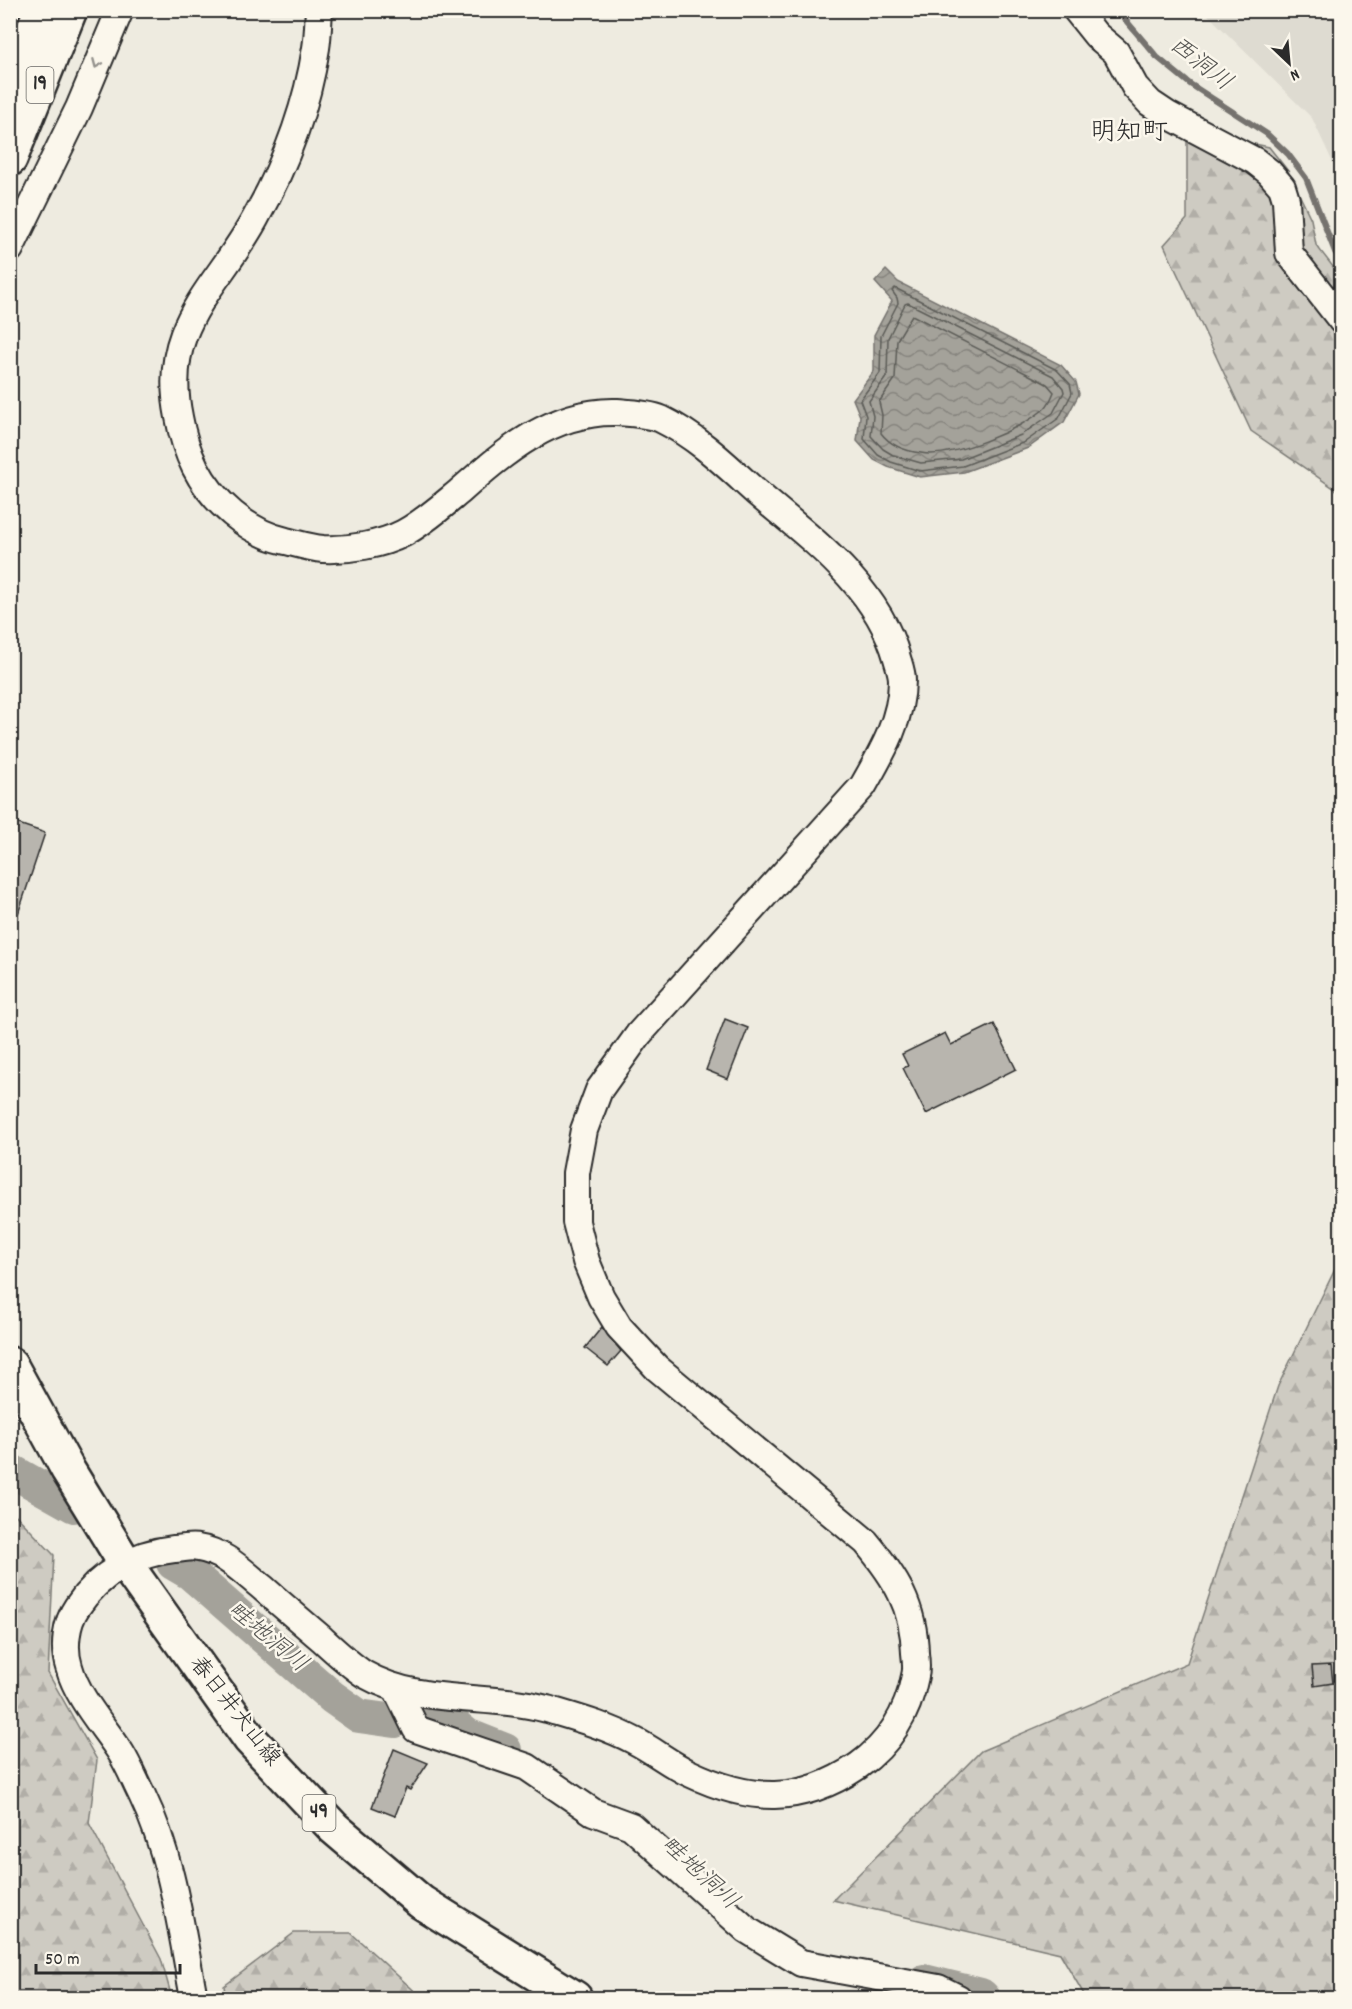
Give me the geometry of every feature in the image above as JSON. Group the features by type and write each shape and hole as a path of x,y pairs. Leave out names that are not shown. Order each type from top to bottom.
{"main road":[{"name":"19","path":"10,88 40,10"},
{"name":"19","path":"10,159 70,10"},
{"name":"春日井犬山線","path":"10,1364 68,1470 125,1563 250,1739 334,1828 421,1902 575,1998"}],"street":[{"path":"10,50 40,10"},
{"path":"10,249 79,108 120,10"},
{"path":"194,1998 170,1866 145,1801 123,1756 81,1695 68,1664 66,1634 74,1610 93,1586 125,1563 160,1551 196,1547 227,1558 364,1674 396,1688 440,1696 526,1703 598,1724 635,1740 687,1772 731,1790 768,1796 806,1791 843,1776 866,1760 888,1739 904,1712 916,1673 915,1630 904,1596 888,1569 866,1542 657,1368 619,1327 601,1297 586,1261 576,1222 576,1173 584,1130 599,1090 639,1034 863,786 886,746 897,712 903,678 893,642 859,587 834,560 700,442 658,417 615,412 573,416 539,430 496,459 434,513 411,529 403,534 359,547 321,549 273,538 243,521 213,496 195,466 182,435 174,395 176,353 190,319 254,221 280,168 303,105 316,47 319,10"},
{"path":"1076,10 1096,36 1116,52 1135,87 1150,103 1168,115 1255,161 1282,187 1286,200 1288,253 1341,321"},
{"path":"396,1688 416,1729 527,1767 593,1812 631,1826 747,1930 801,1963 938,1988 958,1998"}],"shaded area":[{"path":"1204,11 1341,11 1341,180 1312,118"}],"green space":[{"path":"1187,130 1269,147 1288,171 1311,219 1316,245 1341,277 1341,493 1251,431 1164,245 1187,219"},
{"path":"1341,1257 1341,1998 1086,1998 1060,1953 833,1900 981,1751 1187,1663 1278,1386"},
{"path":"10,1509 54,1555 48,1673 97,1760 89,1823 161,1959 172,1998 11,1998"},
{"path":"294,1933 351,1933 422,1998 226,1998 224,1986"}],"water":[{"path":"886,270 898,282 1061,365 1076,382 1079,394 1064,422 1028,448 964,472 920,477 874,460 857,441 860,416 853,399 874,371 874,335 892,301 875,282"}],"building":[{"path":"10,821 45,833 13,929 10,928"},
{"path":"725,1019 748,1028 728,1079 706,1070"},
{"path":"994,1024 1016,1069 926,1114 903,1068 908,1066 902,1054 945,1033 951,1045"},
{"path":"602,1327 621,1351 608,1366 585,1348"},
{"path":"1331,1665 1333,1683 1314,1686 1312,1666"},
{"path":"394,1749 428,1763 410,1790 406,1788 395,1816 372,1807"}],"waterway":[{"name":"西洞川","path":"1117,10 1157,57 1190,84 1267,134 1288,154 1306,178 1335,252 1342,262"},
{"name":"畦地洞川","path":"10,1470 74,1506"},
{"name":"畦地洞川","path":"173,1563 190,1573 332,1697 359,1716 395,1721"},
{"name":"畦地洞川","path":"428,1720 449,1720 467,1735 505,1750"},
{"name":"畦地洞川","path":"924,1981 981,1995 984,1998"}],"district":[{"name":"明知町","path":"1129,133"}]}
